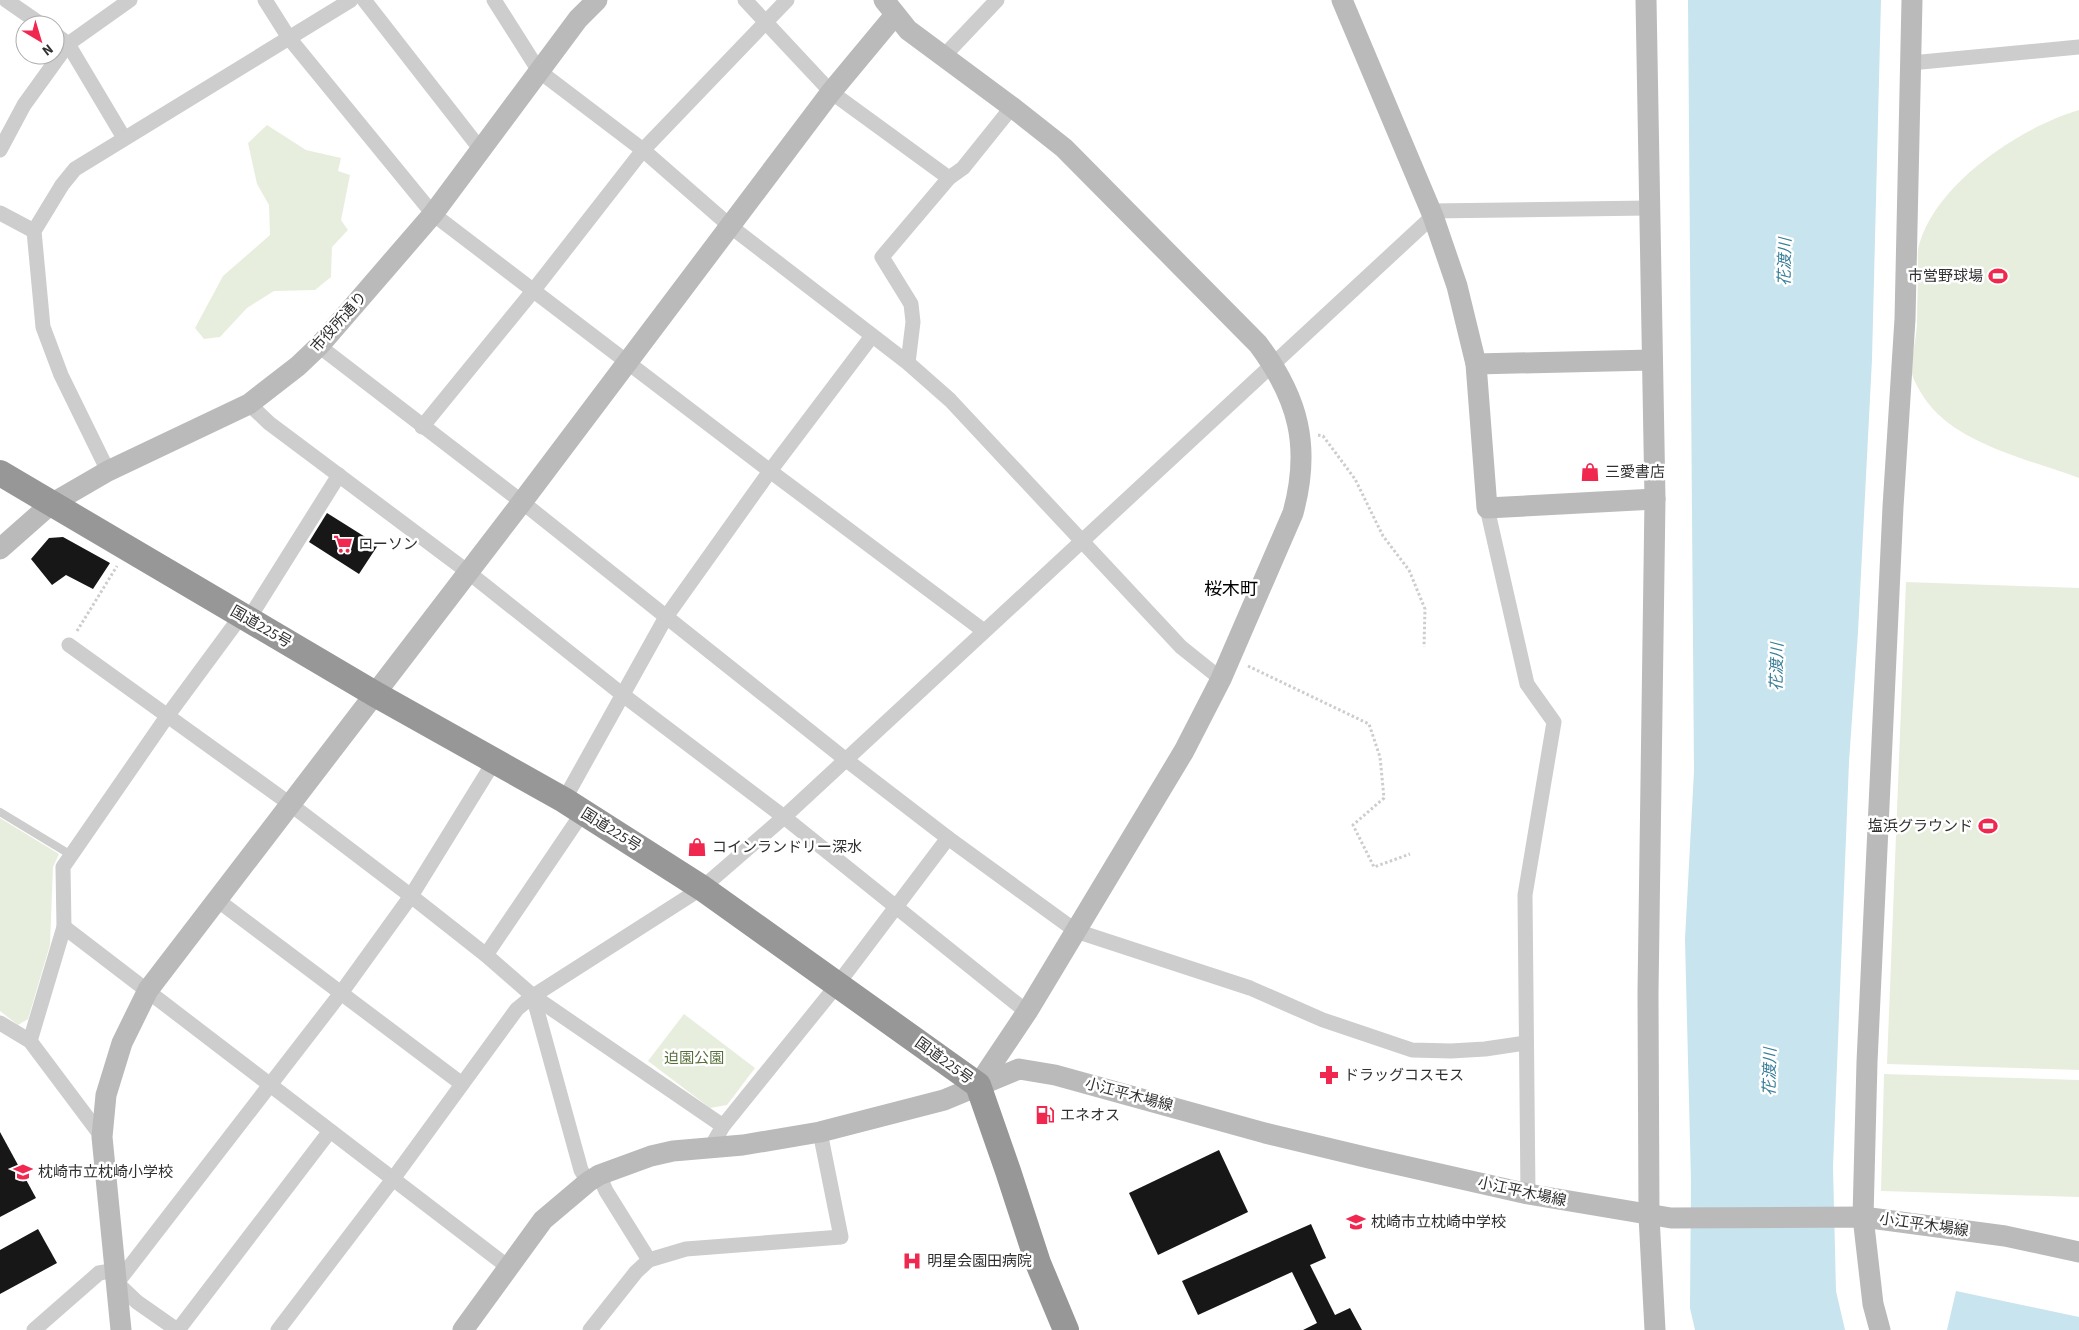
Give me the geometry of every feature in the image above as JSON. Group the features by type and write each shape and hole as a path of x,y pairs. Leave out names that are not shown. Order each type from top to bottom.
{"highway":[{"name":"国道225号","path":"0,473 375,694 495,760 573,806 702,888 978,1085 1038,1263 1066,1330"}],"street":[{"path":"6,0 28,15"},
{"path":"0,148 24,105 68,44 130,0"},
{"path":"265,0 289,38 434,214 533,292 628,362 770,472 984,631"},
{"path":"108,471 61,375 43,327 34,231 62,185 75,169 350,0"},
{"path":"364,0 481,150"},
{"path":"494,0 539,71 643,150 730,226 908,363 950,400 1181,647 1221,679"},
{"name":"市役所通り","path":"0,549 51,504 108,471 249,404 292,371 319,346 434,214 578,19 597,0"},
{"path":"745,0 831,92 949,178"},
{"path":"422,427 533,292 643,150 787,0"},
{"path":"943,57 997,0"},
{"path":"1342,0 1432,214 1457,286 1476,364 1488,508 1526,684 1554,722 1525,895 1528,1194"},
{"path":"1646,0 1655,499 1648,993 1649,1216 1655,1330"},
{"path":"1880,1330 1873,1304 1863,1217 1867,1052 1893,507 1905,319 1912,0"},
{"path":"121,1330 102,1137 106,1095 122,1042 148,990 628,362 831,92 890,8 908,30 1064,148 1258,344 1273,364 1288,392 1300,432 1302,461 1300,487 1293,513 1221,679 1184,751 1027,1012 978,1085"},
{"path":"65,42 124,138"},
{"path":"1911,63 2079,47"},
{"path":"908,363 913,322 911,304 882,256 949,178 963,168 1012,107"},
{"path":"278,1330 393,1179 517,1009 533,996 702,888 784,817 1083,541 1432,214 1649,208"},
{"path":"0,213 34,231"},
{"path":"486,955 573,806 623,695 666,617 770,472 872,336"},
{"path":"319,346 522,502 845,759 948,838 1076,931 1250,988 1323,1020 1412,1050 1451,1051 1485,1049 1526,1043"},
{"path":"1476,364 1652,360"},
{"path":"249,404 269,423 468,572 623,695 784,817 1027,1012"},
{"path":"30,1041 64,927 63,867 168,715 245,618 339,475"},
{"path":"1488,508 1655,499"},
{"path":"69,645 290,804 486,955 533,996 723,1126"},
{"path":"116,1276 271,1085 341,993 411,896 495,760"},
{"path":"712,1147 723,1126 837,985 948,838"},
{"path":"216,899 462,1084"},
{"path":"64,927 508,1268"},
{"path":"533,996 581,1170 594,1178 606,1191 648,1260"},
{"path":"0,1023 30,1041 102,1137"},
{"name":"小江平木場線","path":"594,1178 651,1156 712,1147 743,1145 820,1132 944,1100 1019,1070 1055,1075 1264,1133 1528,1194 1649,1216 1670,1218 1863,1217 2005,1236 2079,1252"},
{"path":"34,1330 99,1273 116,1276 138,1302 177,1330 330,1131"},
{"path":"590,1330 636,1272 648,1260 686,1249 841,1237 820,1132"},
{"path":"463,1330 543,1220 594,1178"}],"lane":[{"path":"0,812 71,855"}],"path":[{"path":"1300,432 1323,436 1355,479 1383,536 1409,570 1425,608 1424,647"},
{"path":"69,645 127,549"},
{"path":"1230,657 1369,724 1380,757 1384,798 1353,825 1374,868 1410,854"}],"green space":[{"name":"市営野球場","path":"2079,110 2079,478 1997,450 1958,430 1942,418 1928,403 1914,380 1912,367 1917,324 1918,250 1928,222 1943,200 1984,161 2007,144 2032,130 2056,118"},
{"path":"267,125 306,150 341,158 338,171 350,175 341,220 348,230 332,247 331,277 315,290 274,291 247,308 220,337 204,339 195,328 223,276 270,235 269,205 257,184 248,143"},
{"name":"塩浜グラウンド","path":"1906,582 2079,588 2079,1070 1887,1064"},
{"path":"0,818 59,854 53,867 50,945 28,1019 18,1025 0,1011"},
{"name":"迫園公園","path":"684,1014 755,1068 727,1105 710,1108 648,1061"},
{"path":"1884,1074 2079,1080 2079,1197 1881,1191"}],"water":[{"name":"花渡川","path":"1688,0 1881,0 1872,359 1858,632 1849,762 1833,1167 1836,1291 1845,1330 1695,1330 1690,1308 1691,1181 1685,939 1694,771"},
{"path":"1956,1291 2079,1317 2079,1330 1947,1330"}],"building":[{"name":"ローソン","path":"327,513 378,545 359,574 309,542"},
{"path":"63,537 110,563 93,589 66,575 52,585 31,559 49,538"},
{"path":"0,1132 36,1198 0,1217"},
{"path":"1219,1150 1248,1212 1158,1255 1129,1193"},
{"path":"1311,1224 1326,1258 1310,1265 1335,1315 1350,1308 1362,1330 1303,1330 1317,1323 1292,1272 1198,1315 1182,1281"},
{"path":"38,1229 57,1263 0,1294 0,1250"}],"place":[{"name":"市営野球場","path":"1998,276"},
{"name":"三愛書店","path":"1590,472"},
{"name":"ローソン","path":"343,544"},
{"name":"塩浜グラウンド","path":"1988,826"},
{"name":"コインランドリー深水","path":"697,847"},
{"name":"ドラッグコスモス","path":"1329,1075"},
{"name":"エネオス","path":"1045,1115"},
{"name":"枕崎市立枕崎小学校","path":"23,1172"},
{"name":"枕崎市立枕崎中学校","path":"1356,1222"},
{"name":"明星会園田病院","path":"912,1261"}],"district":[{"name":"桜木町","path":"1231,589"}]}
